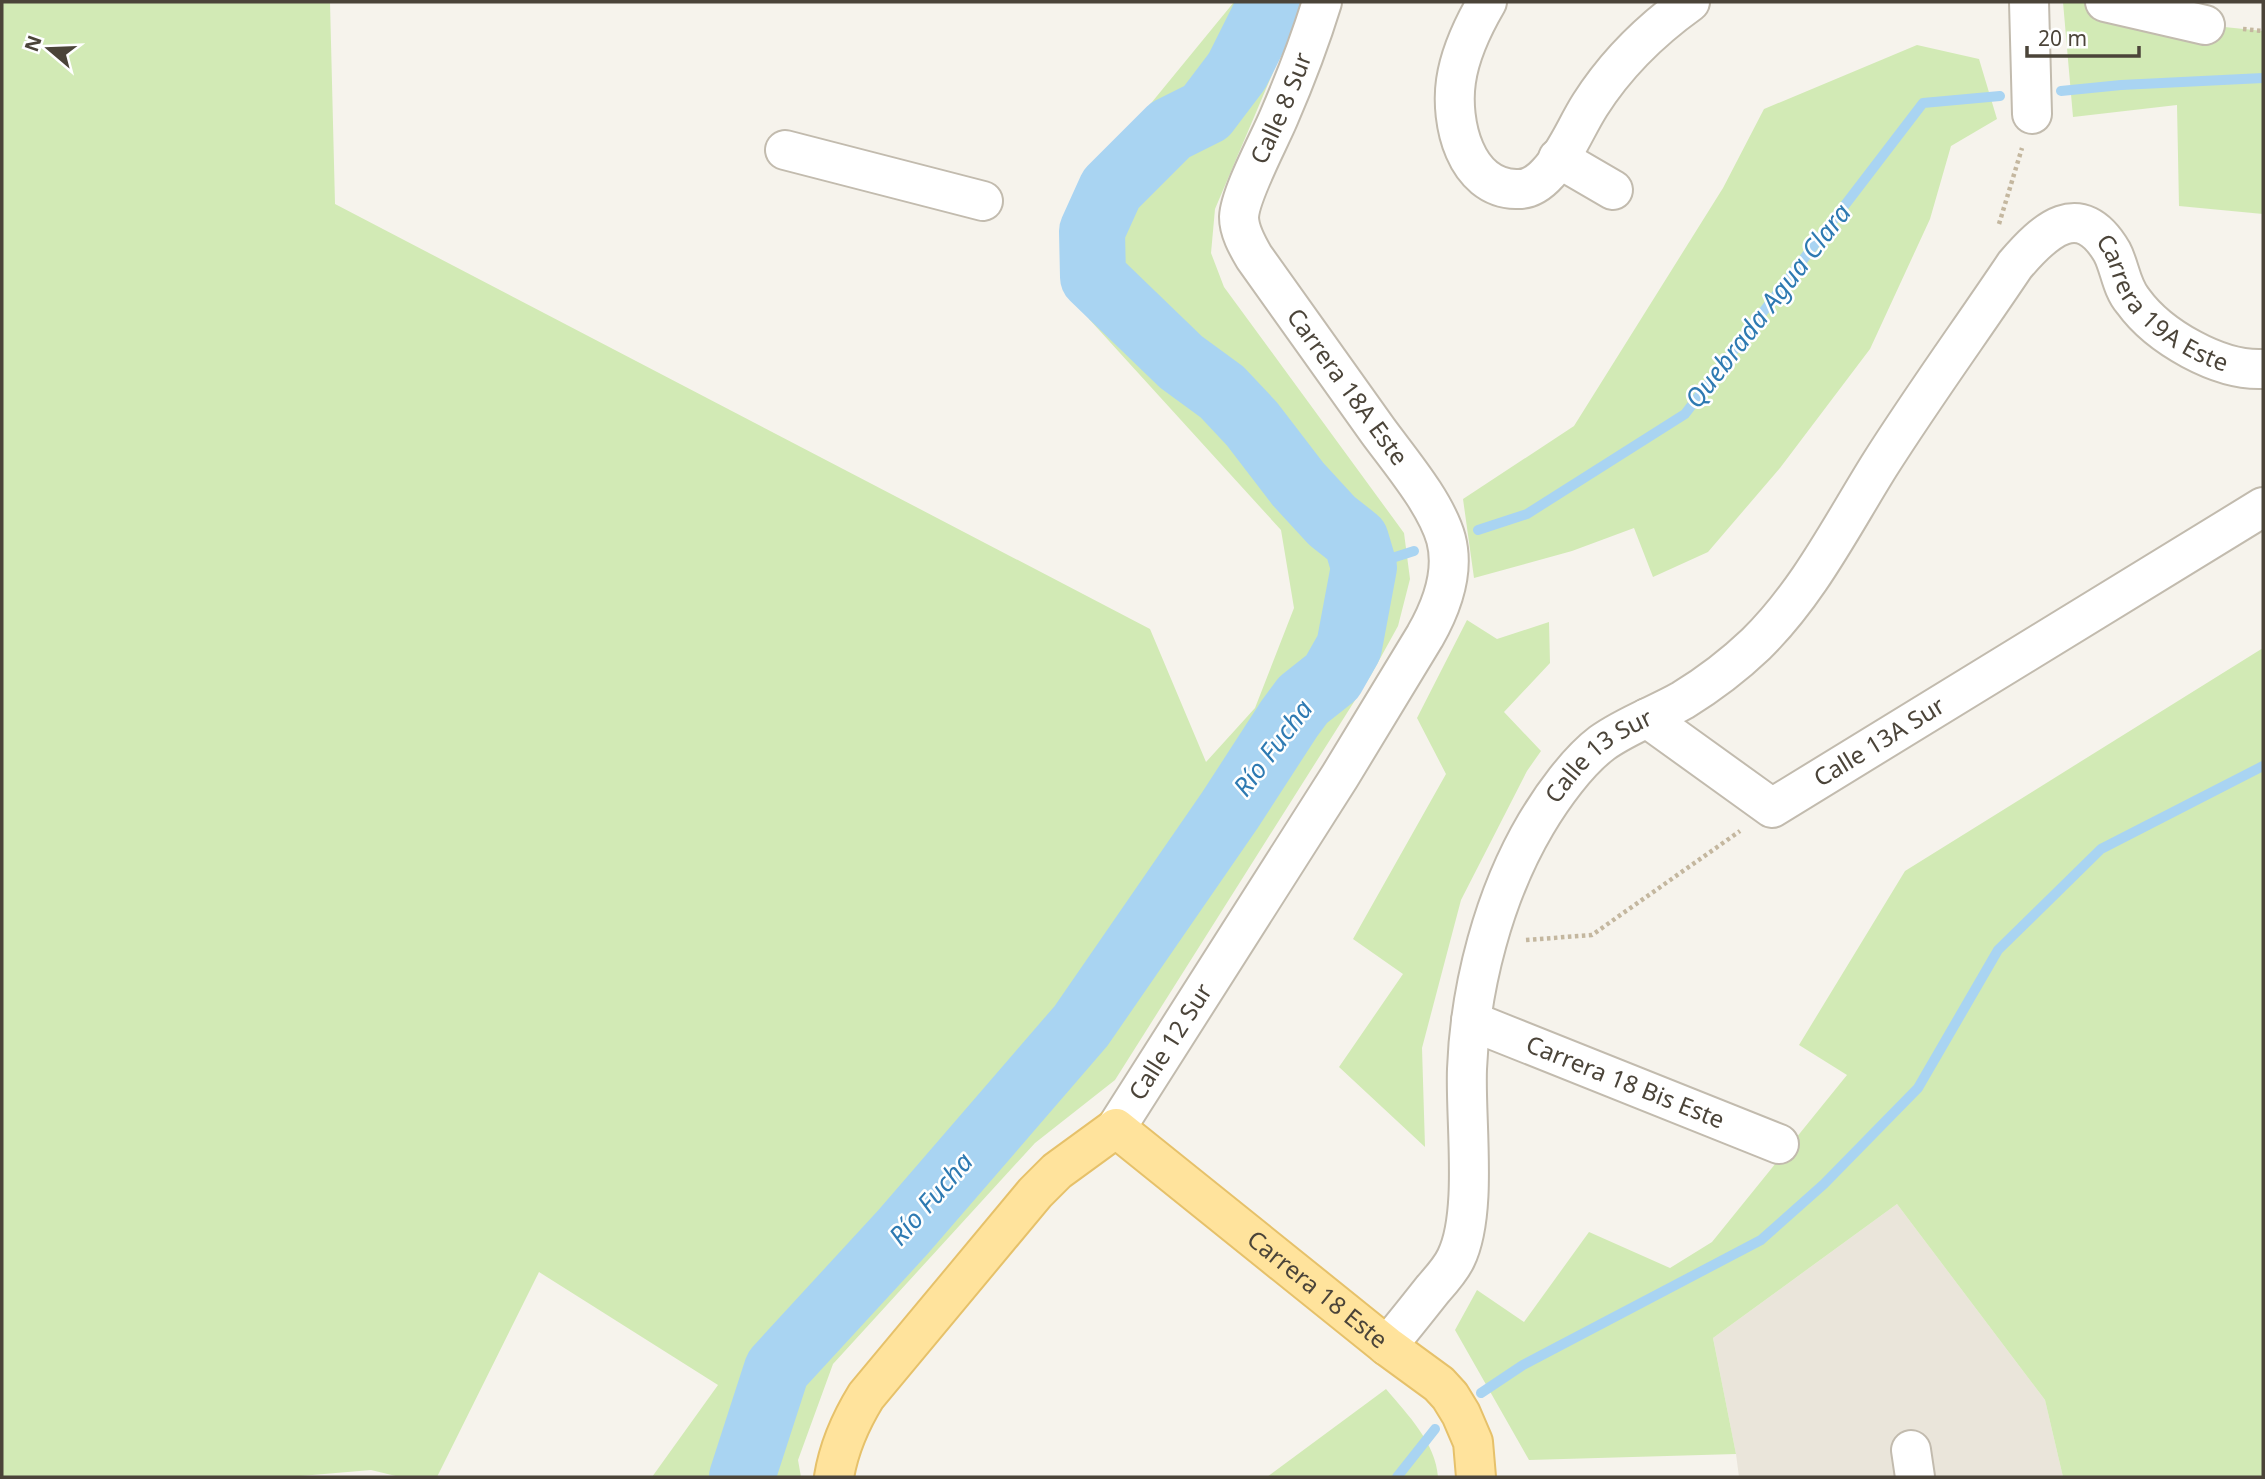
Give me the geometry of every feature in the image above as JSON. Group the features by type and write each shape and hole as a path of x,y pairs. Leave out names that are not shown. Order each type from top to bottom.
{"main road":[{"name":"Carrera 18 Este","path":"1116,1128 1387,1346 1429,1376 1450,1396 1473,1442 1476,1477"},
{"name":"Calle 12 Sur","path":"834,1477 845,1435 866,1396 1035,1194 1058,1171 1116,1128"}],"street":[{"name":"Calle 8 Sur","path":"1239,217 1322,2"},
{"path":"1487,2 1463,52 1456,82 1455,110 1461,139 1471,165 1484,179 1501,187 1518,190 1534,185 1549,172 1591,104 1631,53 1650,33 1690,2"},
{"path":"2029,2 2032,114"},
{"path":"2105,2 2205,25"},
{"path":"785,150 983,201"},
{"path":"1562,152 1613,190"},
{"name":"Carrera 18A Este","path":"1239,217 1246,244 1254,257 1413,479 1438,519 1446,540 1449,561"},
{"name":"Carrera 19A Este","path":"2025,253 2054,227 2076,223 2089,227 2100,235 2113,254 2132,301 2152,321 2199,353 2225,364 2250,370 2263,369"},
{"name":"Calle 13 Sur","path":"1387,1346 1456,1259 1463,1238 1468,1206 1467,1068 1471,1021 1496,911 1535,825 1557,792 1598,746 1616,733 1683,699 1724,672 1756,643 1785,611 1811,577 1881,464 2025,253"},
{"name":"Calle 13A Sur","path":"1772,808 2263,507"},
{"name":"Calle 12 Sur","path":"1116,1128 1340,776 1435,618 1449,561"},
{"path":"1647,719 1772,808"},
{"name":"Carrera 18 Bis Este","path":"1471,1021 1779,1144"}],"path":[{"path":"2025,253 1997,233 2032,114"},
{"path":"1488,943 1591,935 1772,808"}],"shaded area":[{"path":"1897,1204 2045,1400 2063,1477 1739,1477 1713,1338"}],"green space":[{"path":"2,2 330,2 335,204 1150,629 1206,762 1255,708 1294,608 1281,530 1089,319 1067,220 1125,135 1234,2 1299,2 1291,30 1215,209 1211,253 1224,287 1404,533 1410,579 1398,626 1371,675 1115,1080 1035,1143 833,1364 798,1460 801,1477 652,1477 718,1385 539,1272 437,1477 400,1477 371,1470 289,1477 2,1477"},
{"path":"2063,2 2105,2 2205,25 2263,31 2263,214 2179,206 2177,105 2073,117"},
{"path":"1917,45 1979,59 1997,119 1951,146 1930,219 1870,349 1780,468 1708,552 1653,577 1634,528 1572,551 1474,578 1463,499 1574,426 1723,188 1764,109"},
{"path":"1467,620 1497,639 1549,622 1550,663 1504,712 1541,751 1527,771 1461,900 1422,1048 1425,1147 1339,1067 1403,974 1353,939 1446,774 1417,718"},
{"path":"2263,648 2263,1477 2063,1477 2045,1400 1897,1204 1713,1338 1736,1454 1529,1460 1455,1330 1477,1290 1524,1322 1589,1232 1670,1268 1712,1242 1847,1075 1799,1045 1905,871"},
{"path":"1386,1389 1426,1441 1436,1464 1438,1477 1267,1477"}],"waterway":[{"name":"Río Fucha","path":"742,1477 777,1369 903,1232 1081,1026 1230,810 1289,719 1303,700 1332,677 1349,647 1364,567 1356,540 1332,521 1298,484 1252,424 1222,392 1181,362 1093,277 1092,231 1111,189 1170,130 1206,112 1237,71 1266,13 1268,2"},
{"name":"Quebrada Agua Clara","path":"2061,91 2121,85 2263,78"},
{"name":"Quebrada Agua Clara","path":"1478,530 1527,514 1685,414 1923,103 2000,96"},
{"name":"Quebrada Agua Clara","path":"1364,567 1414,551"},
{"path":"1481,1393 1523,1365 1761,1240 1824,1184 1918,1088 1998,950 2101,849 2263,766"},
{"path":"1397,1477 1435,1429"}]}
